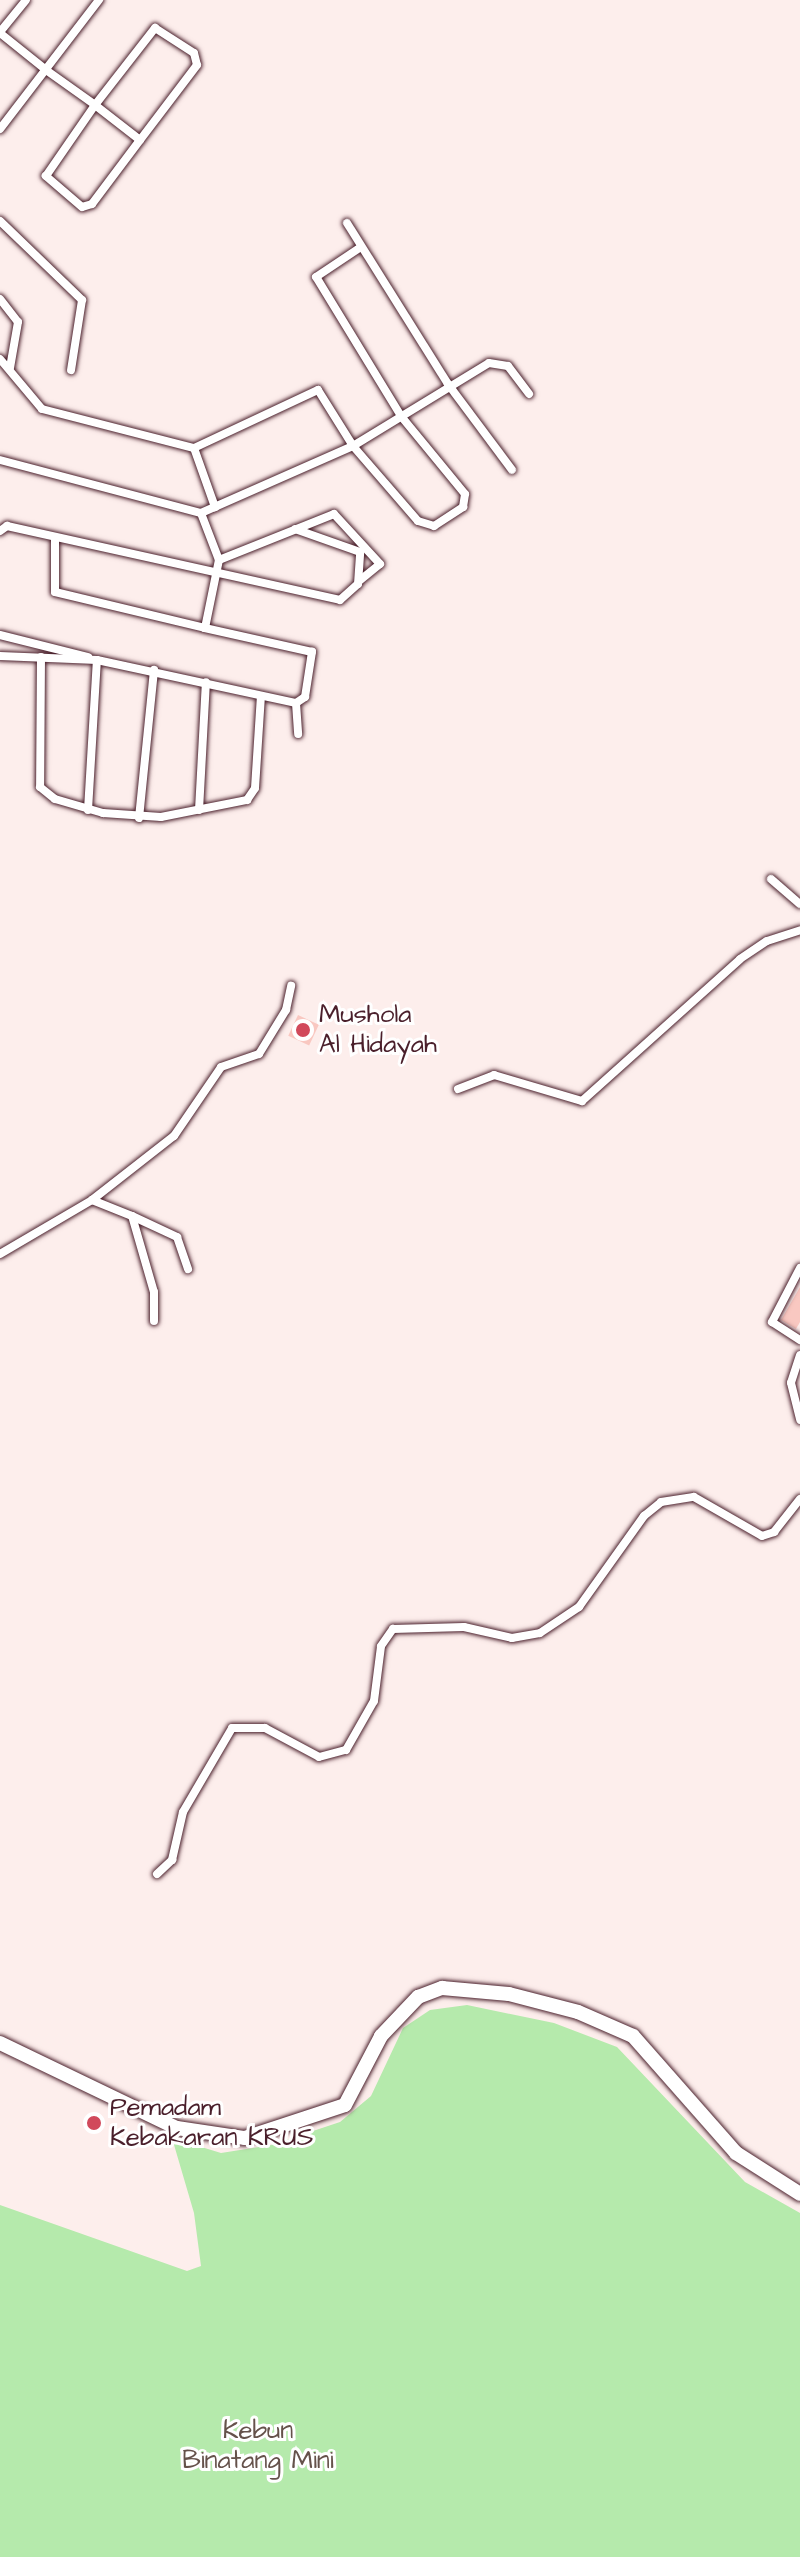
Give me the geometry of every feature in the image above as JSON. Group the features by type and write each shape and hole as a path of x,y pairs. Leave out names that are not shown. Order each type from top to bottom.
{"highway":[{"path":"0,2043 177,2128 245,2138 345,2105 390,2022 418,1997 442,1988 509,1994 578,2012 633,2036 736,2153 800,2194"}],"street":[{"path":"26,0 0,33 140,140"},
{"path":"0,129 99,0"},
{"path":"155,28 198,61 87,207 65,194 48,172 95,105 155,28"},
{"path":"0,221 82,300 71,370"},
{"path":"347,223 448,384 512,470"},
{"path":"0,359 42,409 194,448 318,390 353,446 418,521 434,526 467,498 401,416 316,277 361,247"},
{"path":"0,299 18,322 10,368"},
{"path":"0,460 201,513 353,446 448,384 496,362 508,366 529,394"},
{"path":"194,448 215,507"},
{"path":"201,513 219,560 205,628"},
{"path":"219,560 334,514 380,567 360,580"},
{"path":"0,531 7,526 216,576 340,600 354,593 360,580 363,549"},
{"path":"294,529 363,549"},
{"path":"0,635 95,660 154,670 261,696 296,703 305,697 312,652 55,592 55,539"},
{"path":"0,656 95,660"},
{"path":"41,657 40,787 88,810 139,818 247,800 253,792 261,696"},
{"path":"88,810 95,660"},
{"path":"139,818 154,670"},
{"path":"199,810 206,682"},
{"path":"296,703 298,734"},
{"path":"771,879 800,904"},
{"path":"458,1089 494,1075 582,1101 740,959 767,941 800,930"},
{"path":"0,1254 92,1200 174,1136 221,1067 253,1058 271,1039 291,986"},
{"path":"92,1200 177,1237 188,1269"},
{"path":"132,1216 154,1292 154,1321"},
{"path":"800,1268 772,1322 800,1340"},
{"path":"800,1355 791,1383 800,1420"},
{"path":"157,1874 172,1860 183,1812 232,1728 265,1728 319,1757 346,1750 374,1701 381,1646 393,1629 464,1627 512,1638 540,1633 579,1607 644,1516 661,1502 694,1497 762,1536 774,1532 800,1499"}],"green space":[{"name":"Kebun Binatang Mini","path":"467,2005 554,2023 617,2047 745,2182 800,2213 800,2557 0,2557 0,2205 187,2271 201,2266 194,2213 172,2138 221,2153 271,2145 340,2122 371,2096 403,2028 430,2010"}],"building":[{"name":"Mushola Al Hidayah","path":"298,1015 319,1025 309,1046 288,1036"},
{"path":"800,1287 800,1322 796,1329 781,1320"}],"place":[{"name":"Mushola Al Hidayah","path":"303,1030"},
{"name":"Pemadam Kebakaran KRUS","path":"94,2123"}]}
